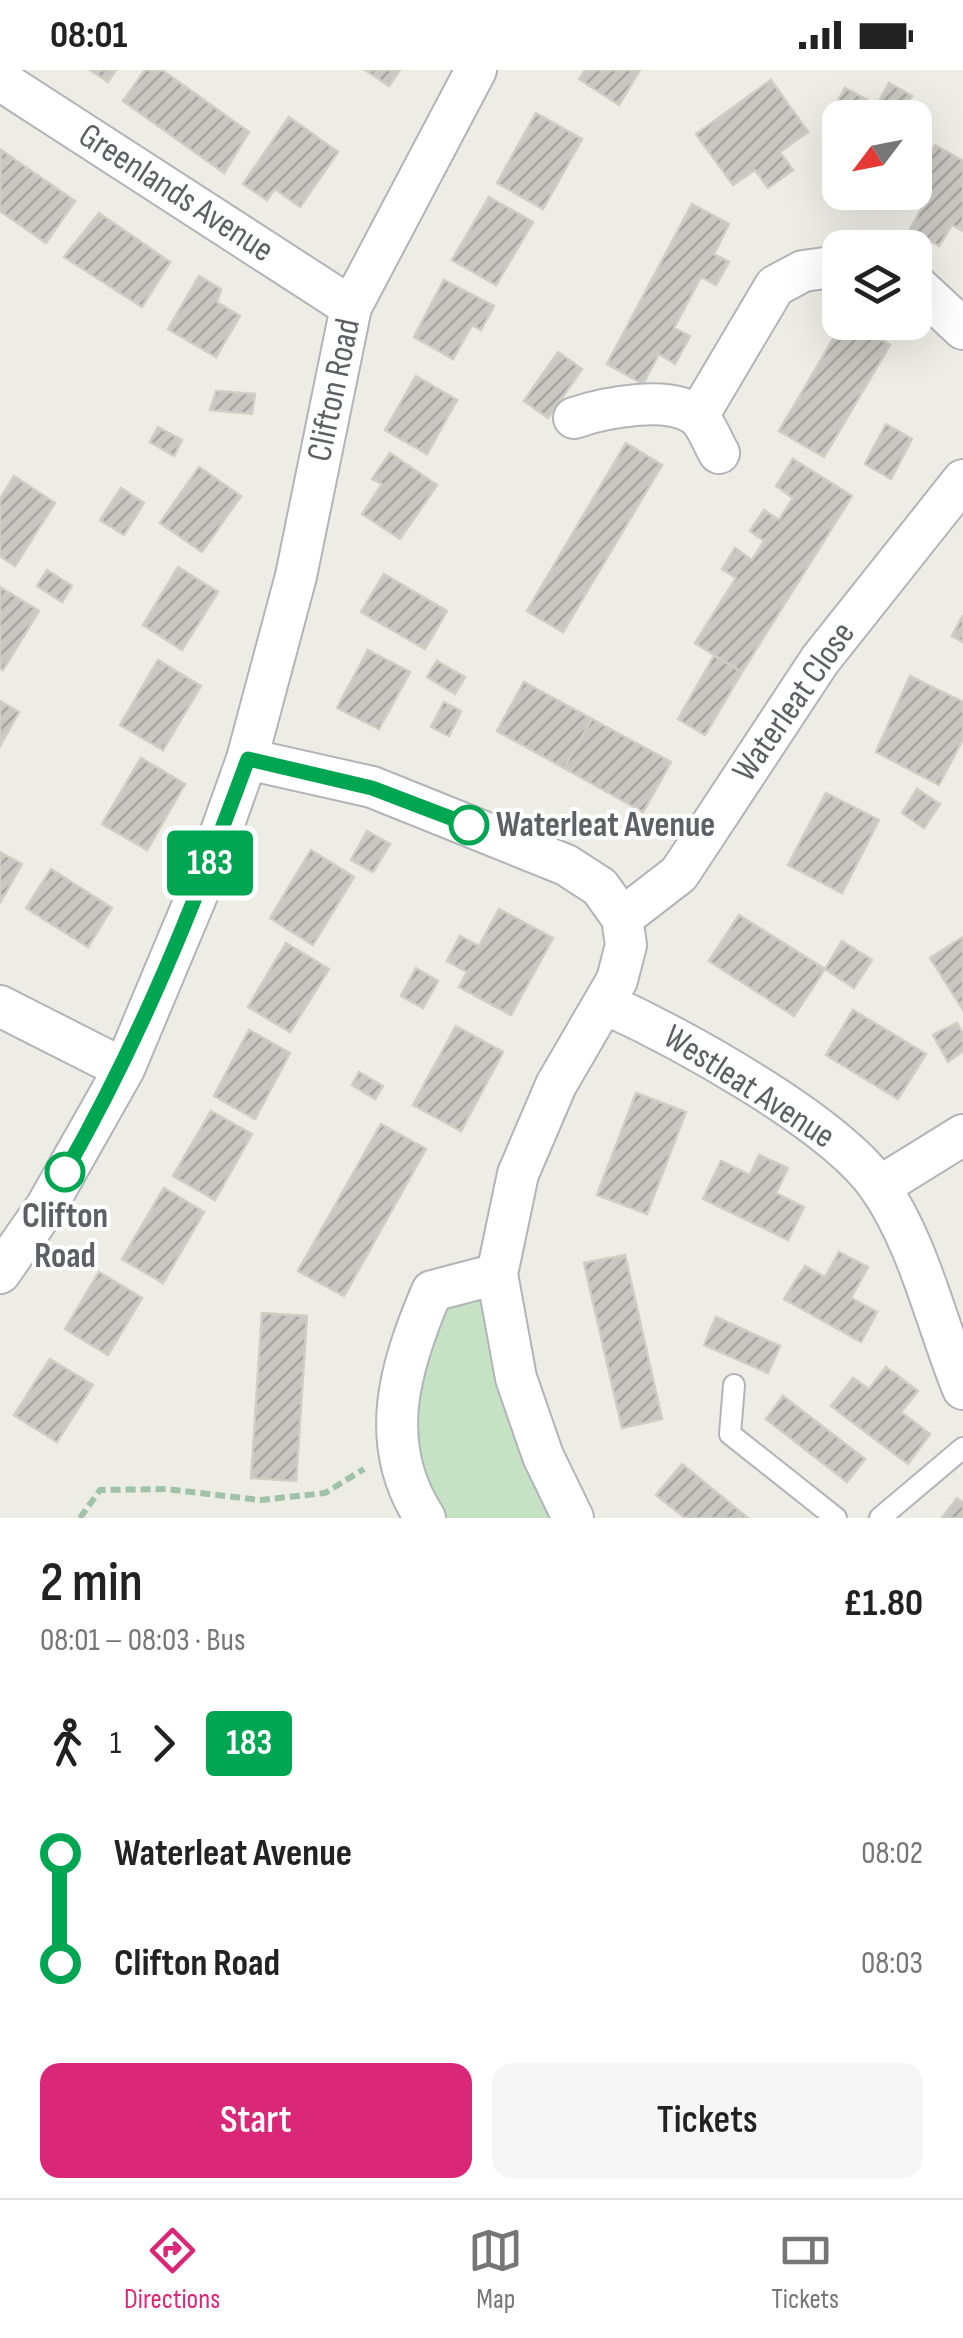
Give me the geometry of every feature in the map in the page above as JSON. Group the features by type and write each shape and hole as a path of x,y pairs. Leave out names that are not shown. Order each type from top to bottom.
{"street":[{"name":"Clifton Road","path":"0,1273 46,1207 124,1069 207,871 248,759 296,576 350,307 476,70"},
{"name":"Greenlands Avenue","path":"0,80 350,307"},
{"path":"698,416 775,286 803,271 822,268"},
{"path":"932,300 963,329"},
{"path":"574,418 645,404 676,408 698,416 719,453"},
{"name":"Waterleat Close","path":"622,918 679,874 808,676 963,480"},
{"path":"248,759 372,788 566,866 600,887 622,918 626,946 606,1004 556,1085 518,1174 497,1274 516,1378 543,1456 573,1518"},
{"name":"Westleat Avenue","path":"606,1004 664,1030 770,1097 856,1158 879,1187 906,1236 963,1389"},
{"path":"0,1006 124,1069"},
{"path":"879,1187 963,1135"},
{"path":"425,1518 416,1504 400,1448 396,1397 406,1351 432,1291 497,1274"}],"lane":[{"path":"734,1385 730,1434 836,1518"},
{"path":"880,1518 963,1448"}],"path":[{"path":"80,1518 100,1490 166,1489 260,1500 325,1493 400,1448"}],"green space":[{"path":"497,1274 573,1518 425,1518 407,1351 432,1291"}],"building":[{"path":"90,70 116,70 108,82"},
{"path":"145,70 162,70 249,132 224,173 123,101"},
{"path":"365,70 400,70 389,86"},
{"path":"585,70 640,70 619,105 579,79"},
{"path":"771,80 808,132 780,152 793,170 768,188 755,170 733,185 696,134"},
{"path":"889,83 912,96 910,100 880,100"},
{"path":"845,88 868,100 838,100"},
{"path":"536,113 582,139 543,209 497,183"},
{"path":"289,117 338,152 300,207 275,189 267,200 243,184"},
{"path":"935,145 963,161 963,231 952,225 939,246 932,242 932,230 910,229 921,210 932,210"},
{"path":"1,150 75,201 46,243 0,211"},
{"path":"489,197 533,222 496,285 452,260"},
{"path":"692,204 729,224 714,254 729,262 716,285 701,277 674,328 690,336 675,364 659,354 643,384 607,364"},
{"path":"99,213 170,262 142,307 64,257"},
{"path":"199,276 221,289 217,302 240,316 216,357 168,329"},
{"path":"444,280 494,306 481,330 472,325 453,359 414,337"},
{"path":"832,340 882,340 890,345 824,457 779,431"},
{"path":"558,352 582,369 548,418 524,401"},
{"path":"416,376 457,400 427,454 385,430"},
{"path":"216,391 255,394 252,414 210,410"},
{"path":"886,424 912,439 891,479 865,464"},
{"path":"158,427 182,440 174,456 150,442"},
{"path":"626,443 662,465 563,632 527,611"},
{"path":"390,453 437,485 400,539 362,514 382,484 372,479"},
{"path":"793,459 852,496 742,672 695,643 736,578 722,569 735,548 752,560 764,541 750,531 764,510 779,520 793,498 776,486"},
{"path":"199,467 241,496 202,552 160,523"},
{"path":"14,476 55,503 15,566 0,556 0,499"},
{"path":"121,488 144,503 124,535 100,520"},
{"path":"178,567 218,592 182,650 143,625"},
{"path":"47,570 72,586 62,602 37,586"},
{"path":"384,574 447,611 425,649 361,612"},
{"path":"0,587 39,611 3,670 0,668"},
{"path":"963,615 963,642 952,636"},
{"path":"368,650 410,672 379,729 337,708"},
{"path":"714,656 742,672 705,735 678,719"},
{"path":"158,660 201,686 163,750 120,725"},
{"path":"437,661 465,677 455,694 427,677"},
{"path":"910,676 963,702 963,739 939,785 876,752"},
{"path":"524,682 592,719 564,768 497,731"},
{"path":"0,701 19,712 0,746"},
{"path":"444,702 461,711 449,736 431,727"},
{"path":"592,719 671,762 643,812 564,768"},
{"path":"141,758 185,784 147,850 102,824"},
{"path":"917,789 940,804 924,828 902,813"},
{"path":"826,793 879,820 842,893 788,865"},
{"path":"367,831 390,844 373,872 351,860"},
{"path":"311,850 354,877 313,945 270,918"},
{"path":"0,852 22,864 0,903"},
{"path":"51,869 112,908 88,947 26,908"},
{"path":"499,909 553,938 511,1015 459,987 467,972 447,961 460,936 479,946"},
{"path":"739,915 825,969 794,1016 709,961"},
{"path":"963,937 963,1010 930,958"},
{"path":"842,941 872,960 854,988 825,969"},
{"path":"286,943 329,969 290,1032 248,1007"},
{"path":"416,968 438,981 423,1008 401,996"},
{"path":"853,1010 926,1054 898,1099 826,1055"},
{"path":"957,1023 963,1034 963,1051 948,1062 933,1035"},
{"path":"456,1026 503,1052 461,1131 413,1105"},
{"path":"249,1030 290,1053 255,1119 214,1096"},
{"path":"359,1072 383,1086 375,1099 352,1085"},
{"path":"636,1093 686,1112 647,1214 597,1195"},
{"path":"211,1111 252,1134 215,1200 173,1176"},
{"path":"381,1124 426,1149 344,1296 298,1271"},
{"path":"759,1155 788,1168 776,1193 804,1207 788,1240 703,1199 721,1161 750,1175"},
{"path":"164,1188 204,1212 163,1283 122,1259"},
{"path":"839,1252 868,1267 851,1298 877,1312 861,1342 784,1299 805,1266 825,1277"},
{"path":"625,1255 662,1419 622,1428 584,1263"},
{"path":"99,1272 142,1298 108,1355 65,1329"},
{"path":"262,1313 307,1316 296,1481 251,1478"},
{"path":"716,1317 780,1346 768,1373 704,1345"},
{"path":"50,1359 93,1385 57,1442 14,1415"},
{"path":"886,1367 918,1391 901,1412 930,1434 908,1464 831,1406 853,1378 869,1389"},
{"path":"783,1396 865,1459 847,1482 766,1419"},
{"path":"682,1464 748,1518 685,1518 656,1495"},
{"path":"957,1498 963,1503 963,1518 942,1518"}],"bus line":[{"name":"183","path":"65,1172 124,1069 207,871 248,759 372,788 469,825"}],"place":[{"name":"Waterleat Avenue","path":"469,825"},
{"name":"Clifton Road","path":"65,1172"}]}
